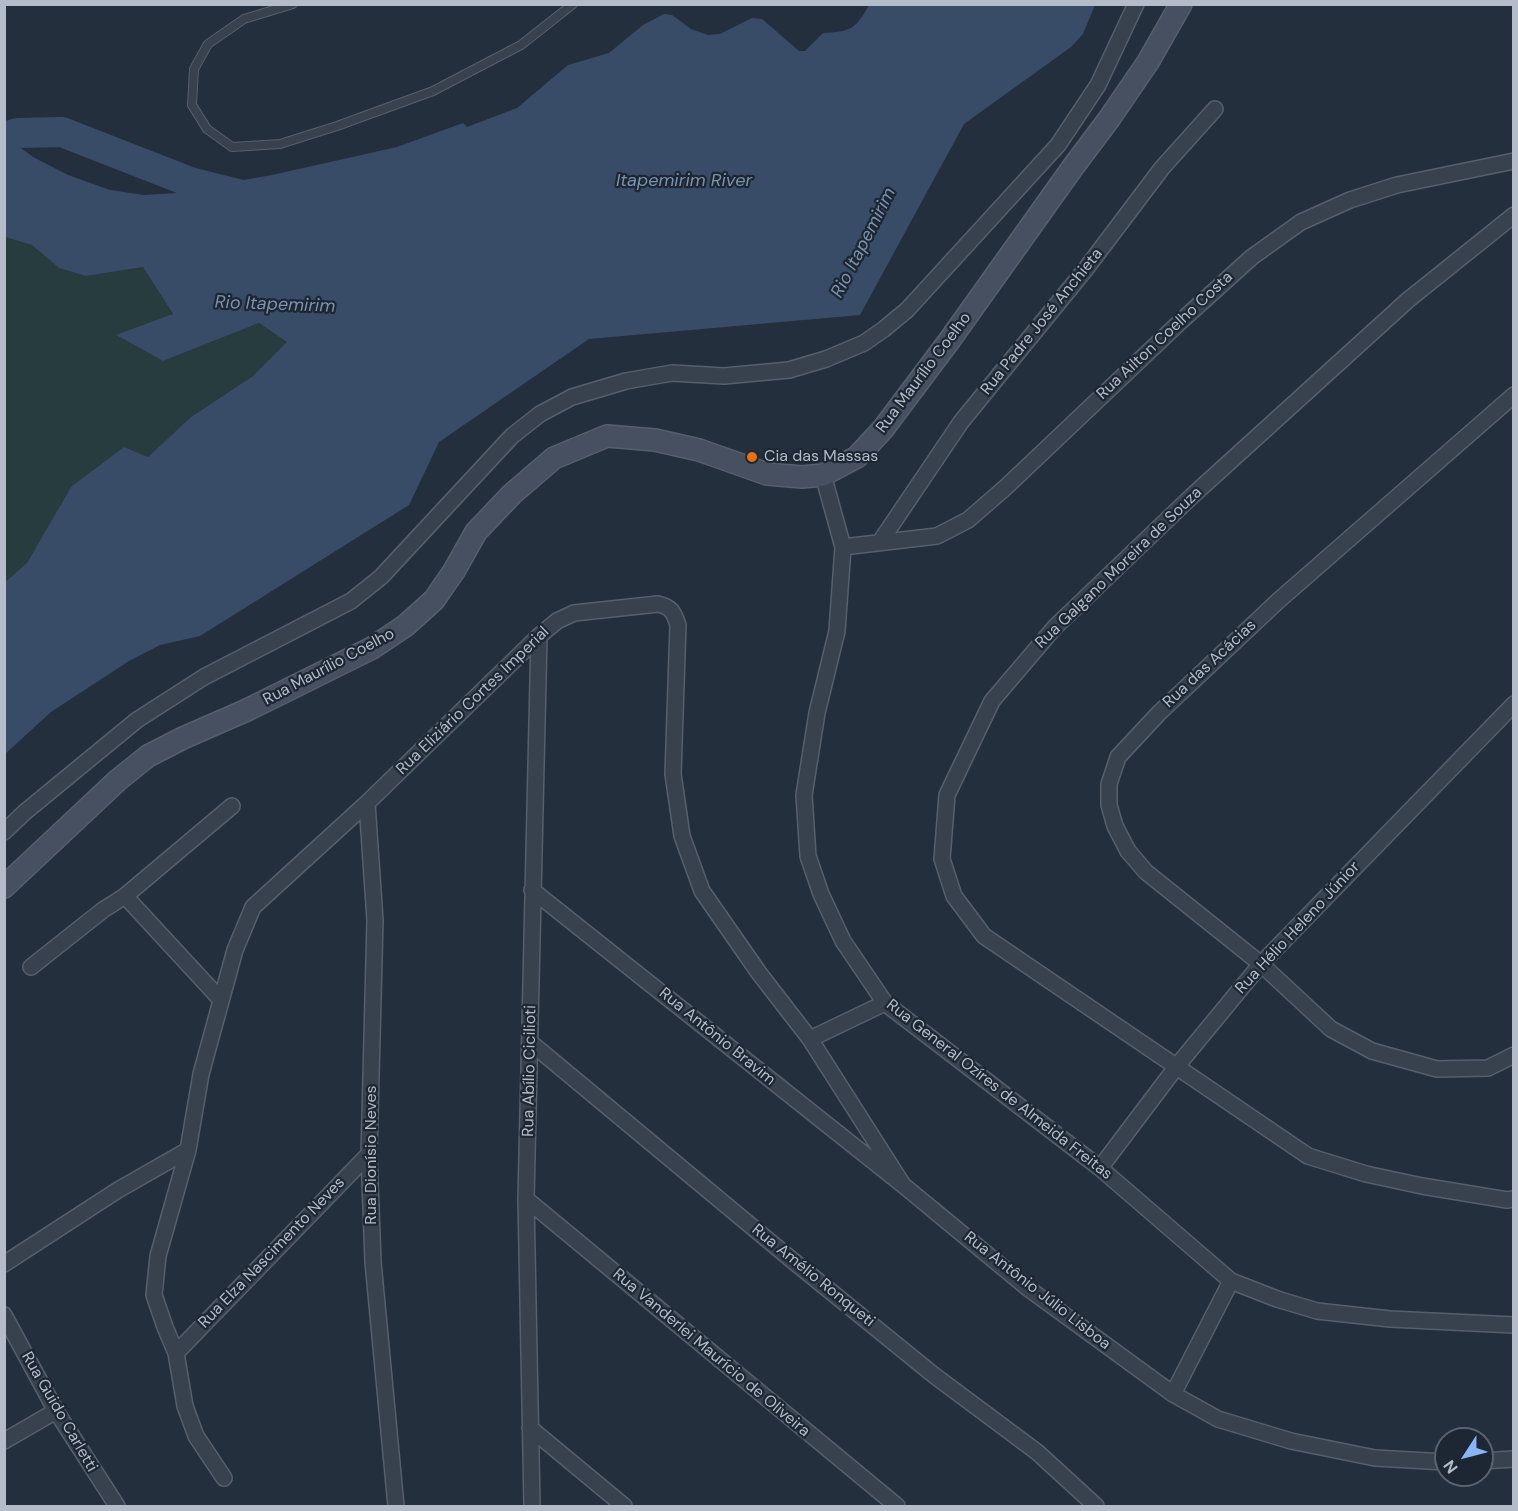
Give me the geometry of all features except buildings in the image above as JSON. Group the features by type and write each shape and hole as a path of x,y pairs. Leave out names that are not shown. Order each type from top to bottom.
{"main road":[{"name":"Rua Maurílio Coelho","path":"4,887 118,780 148,756 372,648 405,626 434,600 476,532 512,494 554,458 607,436 634,436 699,450 767,474 802,477 823,475 857,457 883,429 1110,119 1148,62 1181,4"}],"street":[{"path":"4,832 25,812 138,720 204,677 351,601 381,578 504,444 540,414 572,397 626,381 672,373 724,376 789,370 826,359 864,343 884,329 907,310 1058,146 1098,85 1136,4"},
{"name":"Rua Padre José Anchieta","path":"880,542 961,422 1085,270 1162,168 1215,110"},
{"name":"Rua Ailton Coelho Costa","path":"843,547 937,536 968,520 1252,257 1301,222 1350,200 1397,185 1514,161"},
{"name":"Rua Galgano Moreira de Souza","path":"1513,217 1408,300 1192,496 1055,627 992,701 947,795 942,859 954,896 984,936 1308,1156 1366,1174 1422,1186 1507,1200 1514,1199"},
{"name":"Rua das Acácias","path":"1514,395 1278,601 1159,712 1118,758 1109,784 1109,805 1115,826 1128,850 1146,872 1261,964 1331,1029 1372,1051 1437,1069 1488,1068 1514,1055"},
{"name":"Rua General Ozíres de Almeida Freitas","path":"823,475 843,547 837,631 817,713 804,795 808,855 821,894 843,941 885,1003 1100,1168 1231,1281 1277,1299 1317,1311 1390,1319 1514,1325"},
{"name":"Rua Eliziário Cortes Imperial","path":"224,1478 196,1436 185,1406 176,1353 154,1295 158,1256 188,1150 201,1074 235,950 253,907 367,803 539,636 556,621 574,612 658,604 668,606 673,612 678,626 673,774 682,836 702,891 759,973 810,1039 903,1185"},
{"name":"Rua Abílio Cicilioti","path":"532,1506 526,1199 539,636"},
{"name":"Rua Hélio Heleno Júnior","path":"1100,1168 1177,1066 1261,964 1514,704"},
{"name":"Rua Dionísio Neves","path":"367,803 375,920 369,1154 373,1262 396,1506"},
{"path":"31,967 124,896 232,806"},
{"name":"Rua Antônio Bravim","path":"532,890 903,1185"},
{"path":"124,896 221,1000"},
{"path":"810,1039 885,1003"},
{"name":"Rua Amélio Ronqueti","path":"531,1043 935,1376 1037,1452 1096,1506"},
{"path":"4,1264 118,1190 188,1150"},
{"name":"Rua Elza Nascimento Neves","path":"176,1353 369,1154"},
{"name":"Rua Antônio Júlio Lisboa","path":"903,1185 1029,1289 1173,1394 1218,1419 1291,1442 1375,1458 1434,1461"},
{"name":"Rua Vanderlei Maurício de Oliveira","path":"526,1199 897,1506"},
{"path":"1173,1394 1231,1281"},
{"name":"Rua Guido Carletti","path":"4,1316 56,1411 117,1506"},
{"path":"4,1441 56,1411"},
{"path":"531,1428 624,1506"},
{"path":"1494,1460 1514,1459"}],"lane":[{"path":"293,4 244,19 208,44 194,69 192,105 207,129 232,147 280,144 433,92 521,45 573,4"}],"green space":[{"path":"5,237 32,245 59,268 86,276 144,267 173,315 117,336 163,361 259,323 287,342 253,376 191,417 148,457 71,487 27,563 5,582"}],"water":[{"name":"Itapemirim River","path":"869,5 1095,5 1083,34 1071,47 964,124 860,315 589,339 439,442 409,505 200,636 160,645 129,661 51,712 5,754 5,582 27,563 71,487 124,447 148,457 191,417 253,376 287,342 259,323 163,361 116,335 173,314 143,267 86,276 59,268 32,245 5,237 5,136 33,157 68,175 110,190 144,195 178,193 397,147 463,123 467,127 517,108 568,65 609,53 643,25 664,14 672,15 691,29 708,35 720,34 752,18 762,19 799,51 805,51 823,33 840,32 851,28"}],"waterway":[{"name":"Rio Itapemirim","path":"4,137 18,133 62,132 190,182 246,196"}],"place":[{"name":"Cia das Massas","path":"752,457"}]}
